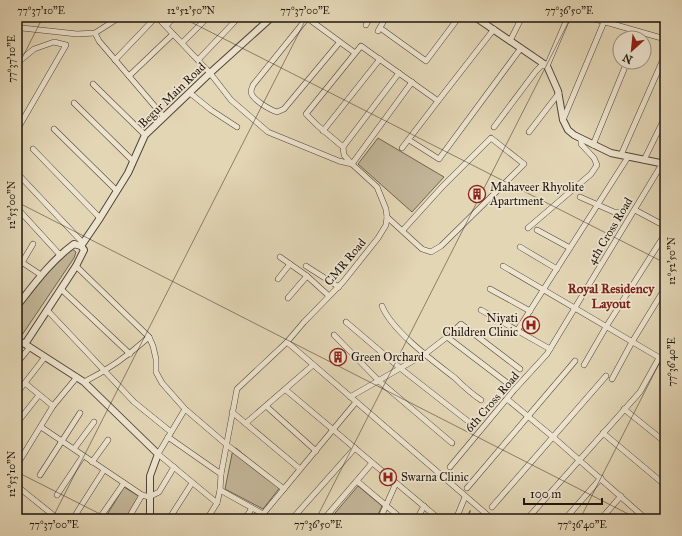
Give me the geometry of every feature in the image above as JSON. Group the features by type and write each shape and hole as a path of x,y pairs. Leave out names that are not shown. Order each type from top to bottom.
{"street":[{"path":"17,24 22,28 77,34 95,33 120,17"},
{"path":"115,60 156,17 210,73 231,100 268,132 339,161 352,164"},
{"path":"166,26 174,17"},
{"path":"182,43 208,17"},
{"path":"198,60 239,17"},
{"name":"Begur Main Road","path":"76,266 84,250 82,244 117,191 145,135 265,19 272,17"},
{"path":"366,25 370,17"},
{"path":"386,17 381,30 426,61 459,17"},
{"path":"414,17 418,17"},
{"path":"475,17 547,66 559,93 564,120 568,130 581,139 611,153 664,164"},
{"path":"510,41 522,17"},
{"path":"547,66 568,17"},
{"path":"588,17 633,30"},
{"path":"339,43 284,109 277,112 271,110 254,98 251,92 253,85 306,18 355,54"},
{"path":"564,120 604,22"},
{"path":"402,148 494,29"},
{"path":"95,33 115,60 164,117"},
{"path":"129,76 173,34"},
{"path":"652,35 665,39"},
{"path":"17,63 34,49 54,42 66,45 18,127"},
{"path":"403,230 442,187 491,138 524,164 441,246 431,252 422,249 388,217 377,187 344,155 343,147 323,131 306,114 361,46 438,101"},
{"path":"409,140 439,159 521,48"},
{"path":"621,155 665,55"},
{"path":"323,131 380,59"},
{"path":"494,127 536,71 541,66 547,66"},
{"path":"593,145 624,70"},
{"path":"343,147 399,73"},
{"path":"352,164 412,82"},
{"path":"93,84 145,135"},
{"path":"190,93 211,110 237,127"},
{"path":"529,132 559,93"},
{"path":"74,103 133,161"},
{"path":"644,160 665,117"},
{"path":"54,129 117,191"},
{"path":"528,228 591,174 597,165 594,158 581,144 581,139"},
{"path":"33,149 100,218"},
{"path":"517,332 628,157"},
{"name":"4th Cross Road","path":"550,349 664,164"},
{"path":"17,172 82,244"},
{"path":"580,197 614,212 621,212"},
{"path":"17,208 60,255"},
{"path":"635,210 665,226"},
{"name":"CMR Road","path":"207,519 217,503 232,412 236,394 240,385 287,342 339,286 378,238 386,225 388,217"},
{"path":"537,230 570,248"},
{"path":"584,365 606,327 665,234"},
{"path":"17,271 33,244"},
{"path":"17,306 41,275 60,255 74,244 82,244"},
{"path":"520,247 557,269"},
{"path":"280,257 307,276 329,296"},
{"path":"17,259 41,275"},
{"path":"278,279 290,264"},
{"path":"17,363 47,310 76,266 149,337 156,359 156,372 162,383 185,409 227,445 284,489"},
{"path":"306,266 339,286"},
{"path":"503,266 665,361"},
{"path":"288,298 307,276"},
{"path":"492,507 553,437 609,377 665,288"},
{"path":"61,289 130,354"},
{"path":"490,289 530,311"},
{"path":"382,306 386,315 395,326 425,354 481,400"},
{"path":"47,310 134,402 171,432"},
{"path":"480,310 517,332 550,349"},
{"path":"346,322 400,368 469,422"},
{"path":"350,397 425,354 461,324 520,369"},
{"path":"334,335 379,381 452,443"},
{"path":"84,382 105,371 130,354 149,337"},
{"path":"447,337 506,382"},
{"path":"17,340 28,345 84,382 158,454 217,503"},
{"path":"287,342 492,519"},
{"name":"6th Cross Road","path":"450,467 550,349"},
{"path":"17,393 45,357"},
{"path":"527,519 640,392 659,358"},
{"path":"467,488 529,417 575,361"},
{"path":"246,423 286,390 313,365"},
{"path":"17,465 53,406 77,378"},
{"path":"25,383 53,406"},
{"path":"286,390 438,519"},
{"path":"17,423 39,394"},
{"path":"507,399 601,478 646,519"},
{"path":"263,514 356,402"},
{"path":"266,406 316,451"},
{"path":"150,519 150,476 158,454 185,409"},
{"path":"624,409 665,442"},
{"path":"232,412 300,469"},
{"path":"40,475 80,413"},
{"path":"74,449 94,422"},
{"path":"41,427 142,495 149,497 159,492 174,467"},
{"path":"602,433 665,485"},
{"path":"168,437 221,474"},
{"path":"92,462 108,440"},
{"path":"292,519 355,448"},
{"path":"57,495 84,456"},
{"path":"325,519 372,463"},
{"path":"76,514 104,470"},
{"path":"565,519 601,478"},
{"path":"357,481 402,519"},
{"path":"99,519 124,483"},
{"path":"168,519 192,483"},
{"path":"380,519 396,483"},
{"path":"17,486 58,519"},
{"path":"220,490 272,519"},
{"path":"128,519 142,495"},
{"path":"601,519 621,496"},
{"path":"456,519 465,497"},
{"path":"417,519 424,506"},
{"path":"245,519 252,508"}],"shaded area":[{"path":"378,138 444,177 412,212 358,164"},
{"path":"72,249 76,252 74,258 20,338 17,337 17,311 46,274"},
{"path":"236,448 281,486 263,509 225,489 233,449"},
{"path":"358,486 382,506 376,519 330,519"},
{"path":"124,487 140,497 127,519 123,519 116,515 113,519 105,518"}],"waterway":[{"path":"467,519 470,511"}],"place":[{"name":"Mahaveer Rhyolite Apartment","path":"477,194"},
{"name":"Niyati Children Clinic","path":"531,325"},
{"name":"Green Orchard","path":"338,357"},
{"name":"Swarna Clinic","path":"388,477"}],"district":[{"name":"Royal Residency Layout","path":"611,296"}]}
